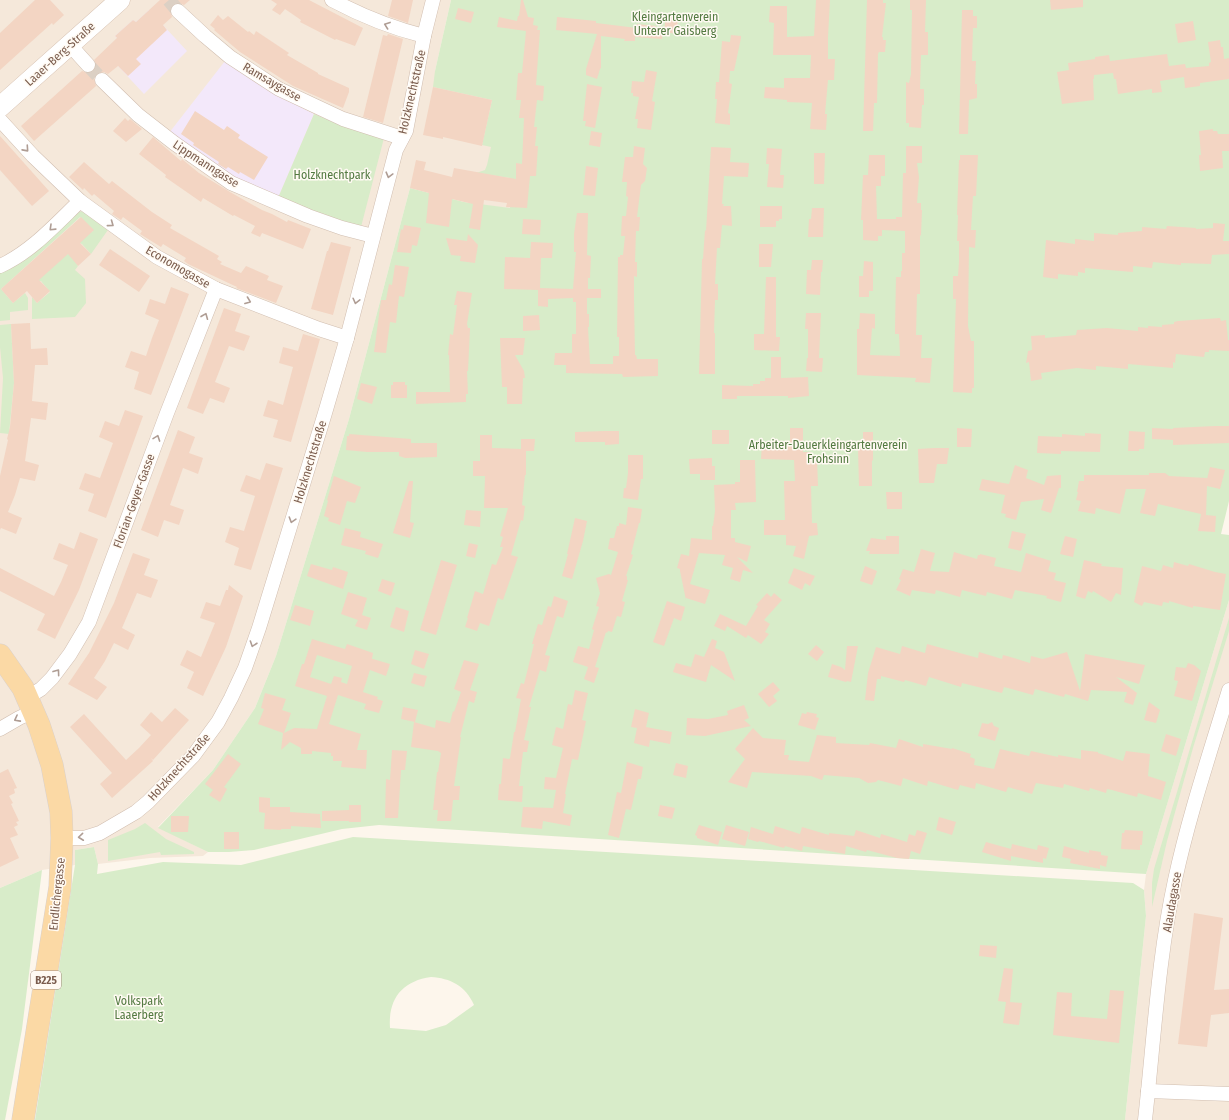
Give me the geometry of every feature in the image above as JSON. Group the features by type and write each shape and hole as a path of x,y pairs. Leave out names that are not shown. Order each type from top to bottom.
{"main road":[{"name":"Laaer-Berg-Straße","path":"0,107 118,1"},
{"name":"Endlichergasse","path":"0,655 19,682 31,704 52,765 61,812 62,838 60,887 23,1120"}],"street":[{"path":"332,0 354,12 387,26 424,36"},
{"name":"Holzknechtstraße","path":"62,838 84,838 100,833 136,812 148,802 193,756 218,722 245,668 259,628 347,338 396,150 406,131 424,36 433,0"},
{"name":"Ramsaygasse","path":"178,11 230,57 279,89 343,119 402,138"},
{"path":"70,45 88,65"},
{"name":"Lippmanngasse","path":"102,80 138,114 174,143 231,182 308,216 342,228 373,236"},
{"name":"Economogasse","path":"0,120 33,156 80,201 157,258 216,289 319,329 347,338"},
{"path":"0,266 10,262 25,252 80,201"},
{"name":"Florian-Geyer-Gasse","path":"0,729 19,718 31,704 41,688 52,678 70,654 89,622 167,413 216,289"},
{"name":"Alaudagasse","path":"1145,1120 1162,957 1175,880 1195,802 1225,716 1229,690"},
{"path":"1148,1091 1229,1094"}],"shaded area":[{"path":"0,0 451,0 435,71 516,100 510,209 464,202 410,188 349,419 276,656 255,708 213,770 158,827 208,852 203,856 150,858 98,864 94,847 75,850 75,865 42,870 0,888"},
{"path":"149,10 187,51 144,94 118,66 117,38 115,36 133,20 136,22"},
{"path":"225,61 270,91 314,114 278,198 231,175 169,133"},
{"path":"1229,600 1229,1120 1125,1120 1146,916 1144,890 1146,874"}],"green space":[{"name":"Arbeiter-Dauerkleingartenverein Frohsinn","path":"451,0 1229,0 1229,501 1221,534 1229,535 1229,600 1146,874 379,825 342,829 254,850 208,852 158,828 213,770 255,708 276,656 349,419 410,188 464,202 510,208 510,178 476,173 485,170 491,147 482,145 492,100 433,87 435,71"},
{"name":"Holzknechtpark","path":"314,114 343,126 384,138 361,227 337,220 278,198"},
{"path":"85,211 110,227 91,254 82,244 77,242 93,231 80,217 1,289 13,303 25,293 28,298 28,310 10,312 10,320 0,321 0,272 76,212"},
{"path":"68,251 78,266 75,270 85,279 86,303 75,317 32,319 32,297 37,303 50,292 41,281 37,281"},
{"path":"11,324 14,383 9,434 0,433 3,378 0,347 0,325"},
{"path":"1229,618 1229,631 1193,748 1167,841 1152,907 1152,883 1154,869"},
{"path":"145,823 166,839 194,852 194,854 161,855 160,852 108,861 108,840 135,829"},
{"name":"Volkspark Laaerberg","path":"353,837 1133,883 1144,890 1146,916 1125,1120 35,1120 75,865 75,850 94,847 98,864 97,874 163,862 241,865","holes":["431,977 457,984 467,993 474,1005 446,1025 426,1031 390,1028 391,1008 399,993 405,987 421,979"]},
{"path":"42,870 22,1029 5,1120 0,1120 0,888"}],"building":[{"path":"35,0 50,0 64,15 53,25 52,23 0,70 0,33"},
{"path":"160,0 190,0 184,5 175,3 172,6 170,10 172,17 163,25 167,30 136,59 141,64 128,76 118,66 108,74 104,72 96,74 94,78 96,86 34,141 21,126 82,71 89,73 94,71 96,64 94,60 117,38 115,36 133,20 136,22"},
{"path":"271,0 309,0 363,28 355,46 336,39 335,40 300,22 301,20 285,9 280,15 272,10 277,4"},
{"path":"392,0 413,0 408,23 388,16"},
{"path":"521,0 523,0 528,17 534,18 533,25 538,26 537,30 540,30 536,85 544,86 543,101 537,100 534,127 537,127 535,146 538,146 536,176 530,176 527,208 506,207 507,203 484,200 480,230 469,228 473,204 452,199 449,227 426,223 429,193 410,188 416,160 426,162 424,170 452,177 454,168 516,179 516,163 522,164 524,118 519,118 521,100 516,100 518,73 522,73 526,31 497,27 499,17 517,21"},
{"path":"816,0 830,0 828,59 835,59 834,80 828,80 825,114 827,114 826,130 810,129 812,103 787,102 787,100 764,98 765,87 784,88 784,78 810,78 811,55 773,55 774,23 769,22 770,6 787,6 787,37 814,36"},
{"path":"867,0 883,0 883,3 886,3 882,37 883,40 886,40 885,52 879,52 878,54 877,103 874,103 873,131 863,131"},
{"path":"910,0 926,0 925,32 928,32 928,55 921,55 920,89 924,89 924,105 922,105 921,128 909,127 909,123 906,123 906,82 909,83 911,74 912,10 910,10"},
{"path":"1050,0 1083,0 1083,7 1051,10"},
{"path":"458,8 474,12 471,23 455,19"},
{"path":"962,10 973,10 973,16 977,16 977,28 973,28 972,61 976,61 975,84 977,84 977,98 969,100 968,134 959,134"},
{"path":"218,15 223,20 228,16 254,35 256,31 289,53 287,55 318,74 349,88 343,108 293,86 240,52 210,25"},
{"path":"666,15 678,16 677,34 664,32"},
{"path":"557,17 596,21 596,23 637,28 637,24 656,26 656,30 663,31 662,39 635,37 635,41 624,41 625,39 601,36 601,68 597,79 586,75 586,69 597,34 556,30"},
{"path":"1193,21 1196,40 1178,43 1175,24"},
{"path":"388,34 403,39 383,123 363,117 383,35 387,36"},
{"path":"731,35 741,36 741,38 734,71 730,71 729,83 732,84 728,113 730,114 730,125 715,123 717,99 715,99 716,82 719,82 722,41 730,42"},
{"path":"1220,40 1221,47 1223,47 1224,59 1229,58 1229,79 1200,83 1200,86 1185,88 1184,77 1160,81 1162,92 1152,93 1152,89 1118,94 1116,79 1114,79 1113,73 1094,75 1094,100 1062,104 1057,72 1069,70 1068,63 1095,59 1095,57 1109,55 1110,61 1167,54 1169,66 1185,64 1186,68 1209,66 1209,63 1211,62 1208,42"},
{"path":"646,70 657,72 652,101 655,102 651,130 637,128 638,119 635,119 639,97 633,96 633,93 631,93 632,81 644,82"},
{"path":"587,84 602,87 595,128 585,126 586,121 583,121"},
{"path":"433,87 492,100 482,146 443,137 443,139 423,135"},
{"path":"195,111 224,130 227,126 240,135 238,138 268,157 254,180 240,172 239,174 228,167 226,169 218,164 219,162 193,145 194,143 181,134"},
{"path":"125,118 128,121 130,119 142,129 126,142 113,131"},
{"path":"1213,129 1213,131 1217,131 1218,134 1229,134 1229,151 1222,151 1223,168 1200,171 1199,155 1201,155 1199,131"},
{"path":"591,131 602,133 600,147 589,145"},
{"path":"0,136 49,191 32,206 0,170"},
{"path":"153,137 181,161 182,159 199,173 230,192 287,222 288,220 311,229 303,249 262,233 260,237 251,233 255,226 234,215 233,216 203,198 201,202 165,177 166,175 139,154"},
{"path":"634,146 645,148 643,164 647,168 645,181 641,185 637,217 640,217 639,231 636,231 635,262 637,262 637,277 634,276 635,355 637,359 658,359 658,376 623,377 622,374 566,373 566,365 554,365 555,353 572,353 572,334 576,334 576,302 573,302 573,298 548,299 548,307 538,306 538,290 504,289 505,257 530,258 531,242 553,243 552,258 541,258 540,288 573,289 576,252 574,252 574,234 577,213 588,213 587,255 591,256 588,289 601,289 601,298 587,298 587,314 589,314 588,327 590,364 613,364 613,356 619,356 619,337 617,337 618,257 623,255 625,236 621,236 622,216 626,216 628,197 626,196 627,182 622,182 625,157 633,157"},
{"path":"906,146 922,146 922,163 917,163 919,177 917,203 921,203 922,210 920,236 920,294 917,294 916,335 922,335 921,358 932,358 930,383 915,382 916,378 857,375 857,329 859,329 860,313 875,314 875,329 872,328 870,355 900,356 899,334 895,334 896,277 901,277 902,253 905,253 905,231 882,230 882,236 878,236 878,241 863,240 863,220 861,220 863,175 868,175 869,155 885,155 885,176 881,176 881,186 876,186 877,219 896,219 896,217 902,217 903,173 906,173"},
{"path":"711,147 731,148 730,162 749,163 748,177 724,176 722,204 724,204 723,206 731,206 732,226 722,225 720,248 717,248 715,284 718,284 718,300 715,300 715,374 699,374 702,259 705,230 706,231"},
{"path":"767,148 782,149 780,175 784,175 783,188 767,187 769,164 766,164"},
{"path":"814,153 825,153 824,184 814,184"},
{"path":"960,155 978,155 976,196 973,196 971,230 976,230 975,248 969,247 968,326 971,341 974,341 974,388 972,388 972,393 953,392 956,299 953,299 953,276 958,276 959,262 957,215"},
{"path":"84,162 109,184 112,181 152,212 172,225 170,228 219,256 217,259 222,262 220,264 241,273 246,266 269,276 267,280 283,286 276,303 236,288 237,287 188,264 184,261 186,258 163,244 161,247 140,234 142,231 123,217 121,220 112,214 114,211 94,194 92,196 84,188 83,190 69,177"},
{"path":"586,166 598,168 595,196 583,195"},
{"path":"760,206 782,206 782,219 776,221 776,227 760,227"},
{"path":"812,208 824,208 823,237 808,237 809,219 811,219"},
{"path":"81,217 94,230 80,243 91,254 78,266 68,254 39,280 50,291 37,303 27,291 13,303 1,289"},
{"path":"523,219 541,220 540,235 522,234"},
{"path":"1213,223 1225,224 1223,241 1229,241 1229,254 1212,255 1211,264 1181,263 1181,265 1153,262 1152,268 1133,266 1133,272 1085,268 1085,273 1078,272 1078,276 1058,274 1058,279 1043,277 1046,240 1075,244 1075,239 1094,241 1094,233 1118,235 1118,233 1142,231 1142,227 1166,229 1167,226 1196,229 1213,228"},
{"path":"404,225 421,228 417,246 412,245 411,253 397,252 401,229 403,230"},
{"path":"468,234 478,245 475,263 460,261 461,256 451,255 446,238 467,241"},
{"path":"331,242 351,247 333,315 311,309 327,251"},
{"path":"759,244 773,244 771,267 759,267"},
{"path":"110,249 150,276 139,292 99,265"},
{"path":"812,260 823,260 820,295 806,294 807,270 811,270"},
{"path":"864,261 873,262 873,291 869,291 869,297 859,297 859,276 863,276"},
{"path":"395,265 409,267 404,297 399,296 396,323 390,322 386,353 374,352 381,300 386,300 389,284 392,285"},
{"path":"766,277 776,277 776,337 780,337 779,351 754,350 754,334 764,334"},
{"path":"171,287 189,294 151,395 134,389 139,372 125,367 131,351 146,356 159,320 145,314 150,299 165,304"},
{"path":"457,291 472,293 467,324 468,328 470,328 467,371 468,394 466,394 466,402 416,404 416,392 450,392 448,355 450,334 453,335 457,305 454,305"},
{"path":"224,308 241,314 235,331 250,336 244,351 229,346 215,382 230,388 224,403 210,398 203,414 187,408"},
{"path":"806,313 821,313 819,358 823,358 822,372 806,371 808,358 808,329 805,329"},
{"path":"539,315 540,330 523,331 523,316"},
{"path":"1220,318 1221,321 1226,320 1229,351 1209,350 1209,352 1205,352 1204,357 1176,354 1175,363 1173,362 1173,368 1128,364 1128,369 1096,366 1096,370 1077,368 1041,373 1042,379 1031,381 1029,362 1026,363 1028,351 1032,350 1031,336 1045,335 1045,338 1076,335 1077,330 1107,328 1138,331 1138,327 1162,327 1162,325 1174,324 1174,322 1178,321"},
{"path":"30,323 31,349 47,348 48,365 35,365 32,401 48,403 46,420 31,418 25,461 39,465 35,481 20,478 8,512 22,518 16,534 1,528 0,530 0,476 10,427 14,383 11,324"},
{"path":"303,334 320,339 291,442 273,437 278,420 263,416 268,400 283,405 293,367 279,363 283,347 298,351"},
{"path":"500,338 525,338 523,355 515,355 524,371 525,378 523,378 522,404 507,404 507,387 502,387"},
{"path":"771,357 781,357 781,378 808,377 809,396 788,398 788,396 737,396 737,399 722,399 722,385 753,386 753,384 760,384 760,381 765,381 765,378 771,378"},
{"path":"393,382 405,382 405,385 407,385 407,398 391,398 391,385 393,385"},
{"path":"361,383 377,387 372,404 357,399"},
{"path":"125,410 143,416 106,518 88,511 94,494 79,489 85,473 100,478 113,443 99,437 105,421 119,426"},
{"path":"1229,426 1229,443 1173,445 1173,440 1152,439 1152,428 1173,429"},
{"path":"790,428 803,428 803,452 811,452 811,458 817,458 818,486 811,486 812,523 817,523 818,535 809,536 804,559 793,556 796,546 786,545 786,535 764,535 764,520 785,520 784,481 795,481 794,460 761,459 762,443 790,443"},
{"path":"957,428 972,429 971,447 957,447"},
{"path":"178,430 195,437 189,453 203,458 198,474 183,468 170,505 184,510 179,525 164,520 158,537 141,530"},
{"path":"712,430 729,430 729,444 712,444"},
{"path":"619,431 619,444 605,445 605,442 575,442 575,432"},
{"path":"1129,431 1145,432 1144,449 1139,449 1139,451 1128,451"},
{"path":"863,432 873,432 872,486 859,486 858,448 863,448"},
{"path":"1085,433 1101,434 1100,452 1061,451 1061,454 1037,453 1038,436 1062,437 1062,434 1085,436"},
{"path":"349,434 411,439 411,443 437,443 437,457 405,458 399,456 399,452 367,452 346,450 347,436 349,436"},
{"path":"480,435 492,435 492,448 521,449 521,439 535,439 534,451 526,451 526,475 522,505 525,506 523,521 521,520 511,555 518,557 503,600 498,598 489,626 480,623 477,631 465,627 467,618 475,591 483,594 492,564 496,565 503,547 500,547 503,537 500,536 508,508 484,508 485,476 473,476 473,461 480,461"},
{"path":"949,448 947,464 937,464 934,483 919,483 918,449"},
{"path":"628,455 643,455 643,479 641,479 638,500 623,498 628,473"},
{"path":"712,458 712,466 715,466 715,480 700,480 700,474 690,474 689,459"},
{"path":"740,460 755,460 756,502 735,503 736,510 731,510 731,538 735,538 735,542 751,546 747,562 737,557 753,573 743,570 740,582 730,579 733,568 722,565 725,555 699,553 690,584 710,590 705,604 686,598 686,600 680,569 677,568 681,554 689,556 691,538 712,540 712,526 715,511 714,485 735,484 735,482 740,482"},
{"path":"266,463 283,468 251,570 234,565 239,548 225,542 230,527 244,531 255,496 240,491 246,475 260,480"},
{"path":"1015,465 1028,470 1026,478 1044,485 1047,476 1061,475 1061,488 1059,488 1051,513 1041,510 1044,499 1021,502 1016,520 1005,517 1006,514 1001,513 1005,495 979,490 982,479 1009,484"},
{"path":"1210,467 1225,470 1220,489 1207,486 1206,515 1216,516 1215,532 1198,531 1201,514 1158,504 1155,516 1140,513 1146,489 1126,489 1120,514 1096,508 1095,514 1078,511 1081,501 1076,500 1077,492 1079,481 1084,481 1084,475 1149,475 1149,473 1165,473 1169,476 1207,479"},
{"path":"334,476 361,487 355,503 347,501 340,525 328,521 329,518 324,516"},
{"path":"409,481 413,481 410,522 414,523 410,538 393,533"},
{"path":"886,492 902,492 902,509 887,509"},
{"path":"628,507 642,509 640,523 631,554 633,555 626,576 628,580 622,601 625,602 621,617 617,616 612,632 606,632 595,667 599,668 594,683 584,679 588,667 573,662 578,646 589,649 594,630 592,629 599,607 596,606 600,593 596,578 609,574 611,575 618,552 608,549 610,538 614,538 619,523 626,525"},
{"path":"466,510 481,511 480,527 464,525"},
{"path":"575,518 587,521 572,579 562,576"},
{"path":"345,528 361,532 360,537 383,544 378,558 365,554 366,551 341,545"},
{"path":"1012,531 1026,534 1021,551 1008,548"},
{"path":"80,532 98,539 79,590 55,639 37,630 45,614 0,591 0,568 54,596 68,565 53,559 59,543 74,549"},
{"path":"886,536 899,536 899,554 869,554 870,551 866,551 871,538 886,540"},
{"path":"1065,536 1077,539 1073,557 1060,554"},
{"path":"469,543 478,545 475,558 466,556"},
{"path":"921,549 935,553 930,571 949,572 954,552 977,559 978,555 980,554 996,558 994,566 1021,572 1026,553 1051,561 1048,571 1056,573 1054,580 1066,583 1061,602 1046,598 1047,596 1015,590 1012,599 987,592 986,596 962,590 960,597 936,590 935,594 912,590 910,596 896,590 901,580 899,579 903,569 914,572"},
{"path":"133,553 150,559 144,575 158,580 151,598 137,593 122,628 135,635 128,650 114,643 94,678 107,687 97,700 68,684 89,653 114,603"},
{"path":"441,560 457,565 436,635 420,630"},
{"path":"1084,560 1102,564 1101,566 1123,568 1121,595 1116,593 1111,602 1093,591 1092,593 1088,591 1085,599 1076,596"},
{"path":"1174,562 1188,566 1189,564 1226,574 1220,610 1193,606 1193,608 1169,601 1169,603 1163,602 1162,606 1144,602 1142,606 1134,602 1142,566 1161,571 1163,565 1173,568"},
{"path":"311,564 332,570 333,567 348,572 343,589 307,576"},
{"path":"865,566 877,571 872,585 860,581"},
{"path":"794,568 815,576 810,586 805,583 802,590 788,583"},
{"path":"382,579 395,583 391,596 378,591"},
{"path":"229,585 243,596 226,647 203,696 187,688 194,672 180,665 187,650 201,657 215,623 200,618 206,602 220,606"},
{"path":"348,592 367,598 362,615 371,618 367,630 355,626 358,620 341,614"},
{"path":"767,593 771,597 774,593 782,600 764,620 770,624 765,632 769,634 761,644 748,635 746,638 727,626 725,631 714,626 720,614 746,626 758,606 756,605"},
{"path":"554,596 568,601 563,618 557,616 545,655 550,656 546,672 540,670 529,707 531,707 524,740 529,741 527,752 523,752 519,786 523,786 522,802 498,800 503,758 510,758 521,699 516,698 521,683 524,684 534,644 532,644 538,624 542,625 548,606 551,607"},
{"path":"667,601 685,607 681,621 674,618 664,646 653,642"},
{"path":"295,605 314,611 310,626 290,620"},
{"path":"396,607 409,611 404,632 390,627"},
{"path":"312,639 345,649 347,644 373,653 372,659 390,664 386,676 370,670 363,692 378,697 377,699 383,701 379,713 364,709 366,704 338,695 329,724 361,734 357,750 367,750 366,769 341,767 342,761 333,761 333,756 331,756 331,753 312,751 312,754 301,754 301,748 290,742 281,750 283,733 258,724 264,709 261,708 265,693 286,699 282,710 291,713 284,733 294,728 317,729 327,696 295,686 302,664 304,664","holes":["317,655 352,666 347,684 341,682 342,678 334,676 331,684 310,677"]},
{"path":"712,639 717,641 715,648 724,652 735,681 711,665 706,682 673,672 676,663 691,667 695,654 704,657"},
{"path":"927,644 978,658 979,652 1002,659 1003,655 1030,663 1031,656 1043,659 1067,652 1080,691 1085,654 1145,665 1139,684 1116,677 1137,693 1133,705 1124,702 1127,692 1091,690 1088,701 1065,694 1064,697 1035,689 1033,695 1004,687 1002,693 962,683 961,687 929,677 926,686 905,680 904,682 881,676 881,679 877,679 874,701 865,700 868,673 876,647 900,654 902,646 925,653"},
{"path":"816,645 824,652 817,661 808,654"},
{"path":"847,646 858,646 851,682 828,677 832,664 845,670"},
{"path":"415,650 429,654 424,669 411,664"},
{"path":"464,660 479,664 470,690 477,692 474,703 469,701 460,737 454,786 460,786 459,800 453,800 451,821 437,821 438,810 433,810 437,772 441,753 438,751 411,747 414,722 435,728 436,720 450,723 461,692 454,689"},
{"path":"1188,663 1194,665 1201,671 1192,701 1174,696 1178,681 1174,680 1176,667 1186,668"},
{"path":"414,673 427,676 424,687 411,683"},
{"path":"773,682 780,690 773,696 777,701 769,707 758,694"},
{"path":"575,690 588,693 582,720 586,721 578,760 572,759 565,794 563,813 572,815 570,826 543,821 542,829 521,827 523,807 553,808 556,790 544,789 545,777 556,778 563,748 552,745 556,727 563,729 568,704 572,705"},
{"path":"1149,702 1160,710 1156,723 1144,720"},
{"path":"744,705 749,718 744,720 751,726 705,736 686,735 687,718 708,719 728,715 727,711"},
{"path":"403,707 418,710 415,722 401,719"},
{"path":"175,708 189,720 153,760 151,758 153,761 112,798 100,784 112,773 70,727 84,714 126,760 151,735 140,725 151,712 162,722"},
{"path":"635,709 649,713 646,727 672,732 670,744 650,740 649,747 634,743 637,728 631,727"},
{"path":"807,712 817,714 816,717 819,718 815,730 798,725 802,713 806,714"},
{"path":"992,722 994,726 999,728 995,741 978,736 982,723 988,724"},
{"path":"753,728 763,738 786,740 784,755 789,755 788,760 809,762 817,735 836,737 836,743 869,745 870,743 896,748 899,739 923,747 923,744 952,748 971,754 970,757 975,759 974,765 994,769 1000,749 1029,756 1031,751 1058,757 1058,755 1081,759 1081,750 1098,752 1123,761 1126,751 1150,754 1148,776 1166,782 1161,800 1138,793 1137,797 1107,789 1106,793 1090,788 1089,791 1064,784 1063,788 1036,783 1032,794 1008,787 1006,792 976,783 975,789 960,785 958,790 928,781 927,786 903,778 901,786 878,780 876,782 868,783 859,778 824,775 822,780 811,776 752,772 747,788 728,782 745,759 735,749"},
{"path":"1166,734 1181,739 1176,756 1161,751"},
{"path":"392,750 407,751 405,770 401,770 398,818 385,818 386,779 390,780"},
{"path":"228,754 241,764 224,787 227,789 220,802 209,795 213,790 205,784"},
{"path":"627,762 643,767 641,779 638,779 631,810 626,809 619,838 608,835 617,792 621,793"},
{"path":"676,763 688,766 686,778 673,775"},
{"path":"8,769 17,788 14,789 15,793 9,796 19,821 16,822 18,825 14,827 18,835 10,838 19,858 0,867 0,773"},
{"path":"259,797 270,798 270,807 290,807 290,812 320,814 321,828 291,826 291,829 264,829 265,813 259,812"},
{"path":"349,805 361,805 361,822 322,821 322,811 349,810"},
{"path":"660,805 675,808 672,819 658,816"},
{"path":"171,816 189,816 188,832 171,832"},
{"path":"939,817 956,822 952,835 936,830"},
{"path":"699,825 722,832 718,845 697,838 695,835"},
{"path":"726,825 749,832 745,846 722,839"},
{"path":"775,826 800,834 802,827 829,835 829,833 854,836 856,830 880,838 881,834 907,842 909,834 915,836 917,830 927,833 920,854 911,851 909,859 897,858 867,850 866,852 846,846 845,854 803,846 802,851 748,839 751,827 773,834"},
{"path":"1125,830 1143,831 1140,850 1121,849 1122,833 1124,833"},
{"path":"224,832 239,832 239,849 224,849"},
{"path":"986,842 1011,849 1012,844 1037,850 1038,845 1049,848 1046,859 1043,858 1043,863 1011,856 1011,861 982,852"},
{"path":"1064,846 1089,853 1089,850 1101,852 1101,855 1108,856 1106,867 1100,865 1100,869 1070,863 1071,859 1062,857"},
{"path":"1194,913 1223,918 1214,990 1229,989 1229,1013 1211,1015 1207,1047 1178,1044"},
{"path":"980,945 997,946 996,958 979,956"},
{"path":"1004,968 1013,969 1010,1002 1022,1003 1019,1025 1003,1023 1006,1002 998,1001"},
{"path":"1110,990 1124,991 1119,1043 1053,1035 1057,992 1072,993 1071,1016 1107,1019"}],"tunnel":[{"path":"169,0 178,11"},
{"path":"88,65 102,80"}],"park label":[{"name":"Kleingartenverein Unterer Gaisberg","path":"675,24"}]}
